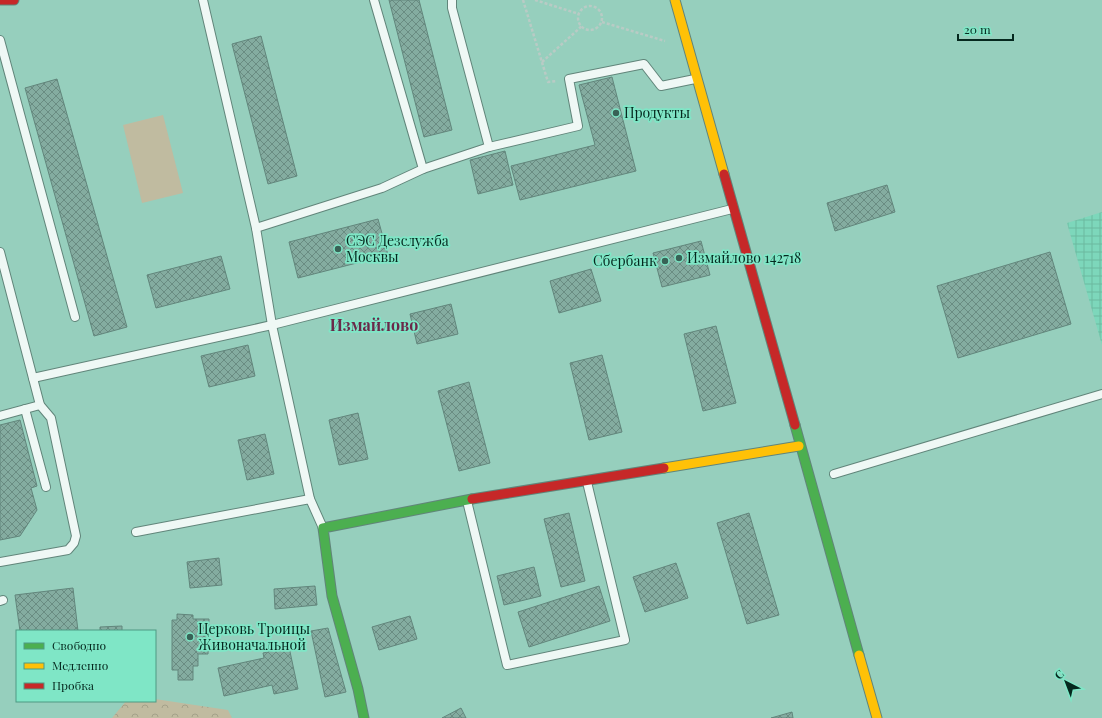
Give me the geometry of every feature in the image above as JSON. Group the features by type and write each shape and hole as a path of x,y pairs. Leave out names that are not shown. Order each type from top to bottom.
{"street":[{"path":"0,0 14,0"},
{"path":"674,0 695,79 877,718"},
{"path":"364,718 358,689 332,596 323,528 467,500 799,446"}],"lane":[{"path":"203,0 256,228 272,325 310,499 323,528"},
{"path":"374,0 423,169"},
{"path":"452,0 452,8 489,147"},
{"path":"0,40 75,317"},
{"path":"256,228 382,188 423,169 489,147 578,126 569,79 644,64 660,86 695,79"},
{"path":"33,378 272,325 732,209"},
{"path":"0,252 40,405 51,418 76,536 74,543 68,550 0,562"},
{"path":"834,474 1102,394"},
{"path":"0,416 40,405"},
{"path":"25,409 46,487"},
{"path":"467,500 507,665 625,640 586,481"},
{"path":"136,532 310,499"}],"path":[{"path":"523,0 548,82 569,79"},
{"path":"535,0 579,14"},
{"path":"585,7 594,7 601,13 602,22 596,29 587,30 580,24 579,14 585,7"},
{"path":"602,22 687,47"},
{"path":"542,62 582,26"}],"shaded area":[{"path":"1102,212 1102,345 1067,223"}],"green space":[{"path":"163,115 183,193 142,203 123,125"},
{"path":"156,699 228,710 232,718 112,718 125,702 156,702"}],"building":[{"path":"389,0 419,0 452,130 424,137"},
{"path":"261,36 297,176 268,184 232,44"},
{"path":"612,77 636,171 520,200 511,166 595,145 579,85"},
{"path":"57,79 127,327 94,336 25,88"},
{"path":"505,151 513,185 478,194 470,160"},
{"path":"887,185 895,212 835,231 827,203"},
{"path":"378,219 388,255 298,278 289,242"},
{"path":"701,241 710,275 662,287 653,253"},
{"path":"1050,252 1071,324 958,358 937,286"},
{"path":"221,256 230,289 156,308 147,275"},
{"path":"591,269 601,301 559,313 550,281"},
{"path":"451,304 458,334 417,344 410,314"},
{"path":"716,326 736,403 703,411 684,334"},
{"path":"248,345 255,376 209,387 201,356"},
{"path":"602,355 622,432 589,440 570,363"},
{"path":"469,382 490,463 459,471 438,391"},
{"path":"358,413 368,459 339,465 329,420"},
{"path":"20,420 37,486 31,488 37,510 20,536 0,540 0,425"},
{"path":"265,434 274,474 247,480 238,440"},
{"path":"569,513 585,581 561,587 544,519"},
{"path":"749,513 779,615 747,624 717,523"},
{"path":"219,558 222,585 190,588 187,562"},
{"path":"676,563 688,598 645,612 633,577"},
{"path":"534,567 541,596 504,605 497,576"},
{"path":"315,586 317,605 275,609 274,589"},
{"path":"599,586 610,621 529,647 518,612"},
{"path":"73,588 78,630 20,630 15,595"},
{"name":"Церковь Троицы Живоначальной","path":"177,614 193,615 193,619 209,619 208,654 198,654 198,666 193,666 193,680 178,680 178,670 172,670 172,620 177,620"},
{"path":"410,616 417,639 379,650 372,627"},
{"path":"122,626 122,630 100,630 100,627"},
{"path":"328,628 346,692 325,697 311,631"},
{"path":"289,647 298,689 274,694 272,685 224,696 218,668 264,658 263,653"},
{"path":"461,708 466,718 442,718"},
{"path":"792,712 793,718 771,718"}],"traffic: fast":[{"path":"795,425 859,655"},
{"path":"364,718 358,689 332,596 323,528 472,499"}],"traffic: slow":[{"path":"675,0 724,174"},
{"path":"664,468 799,446"},
{"path":"859,655 877,718"}],"traffic: jam":[{"path":"0,0 14,0"},
{"path":"724,174 795,425"},
{"path":"472,499 664,468"}],"place":[{"name":"Продукты","path":"616,113"},
{"name":"СЭС Дезслужба Москвы","path":"338,249"},
{"name":"Измайлово 142718","path":"679,258"},
{"name":"Сбербанк","path":"665,261"},
{"name":"Церковь Троицы Живоначальной","path":"190,637"}],"district":[{"name":"Измайлово","path":"374,325"}]}
